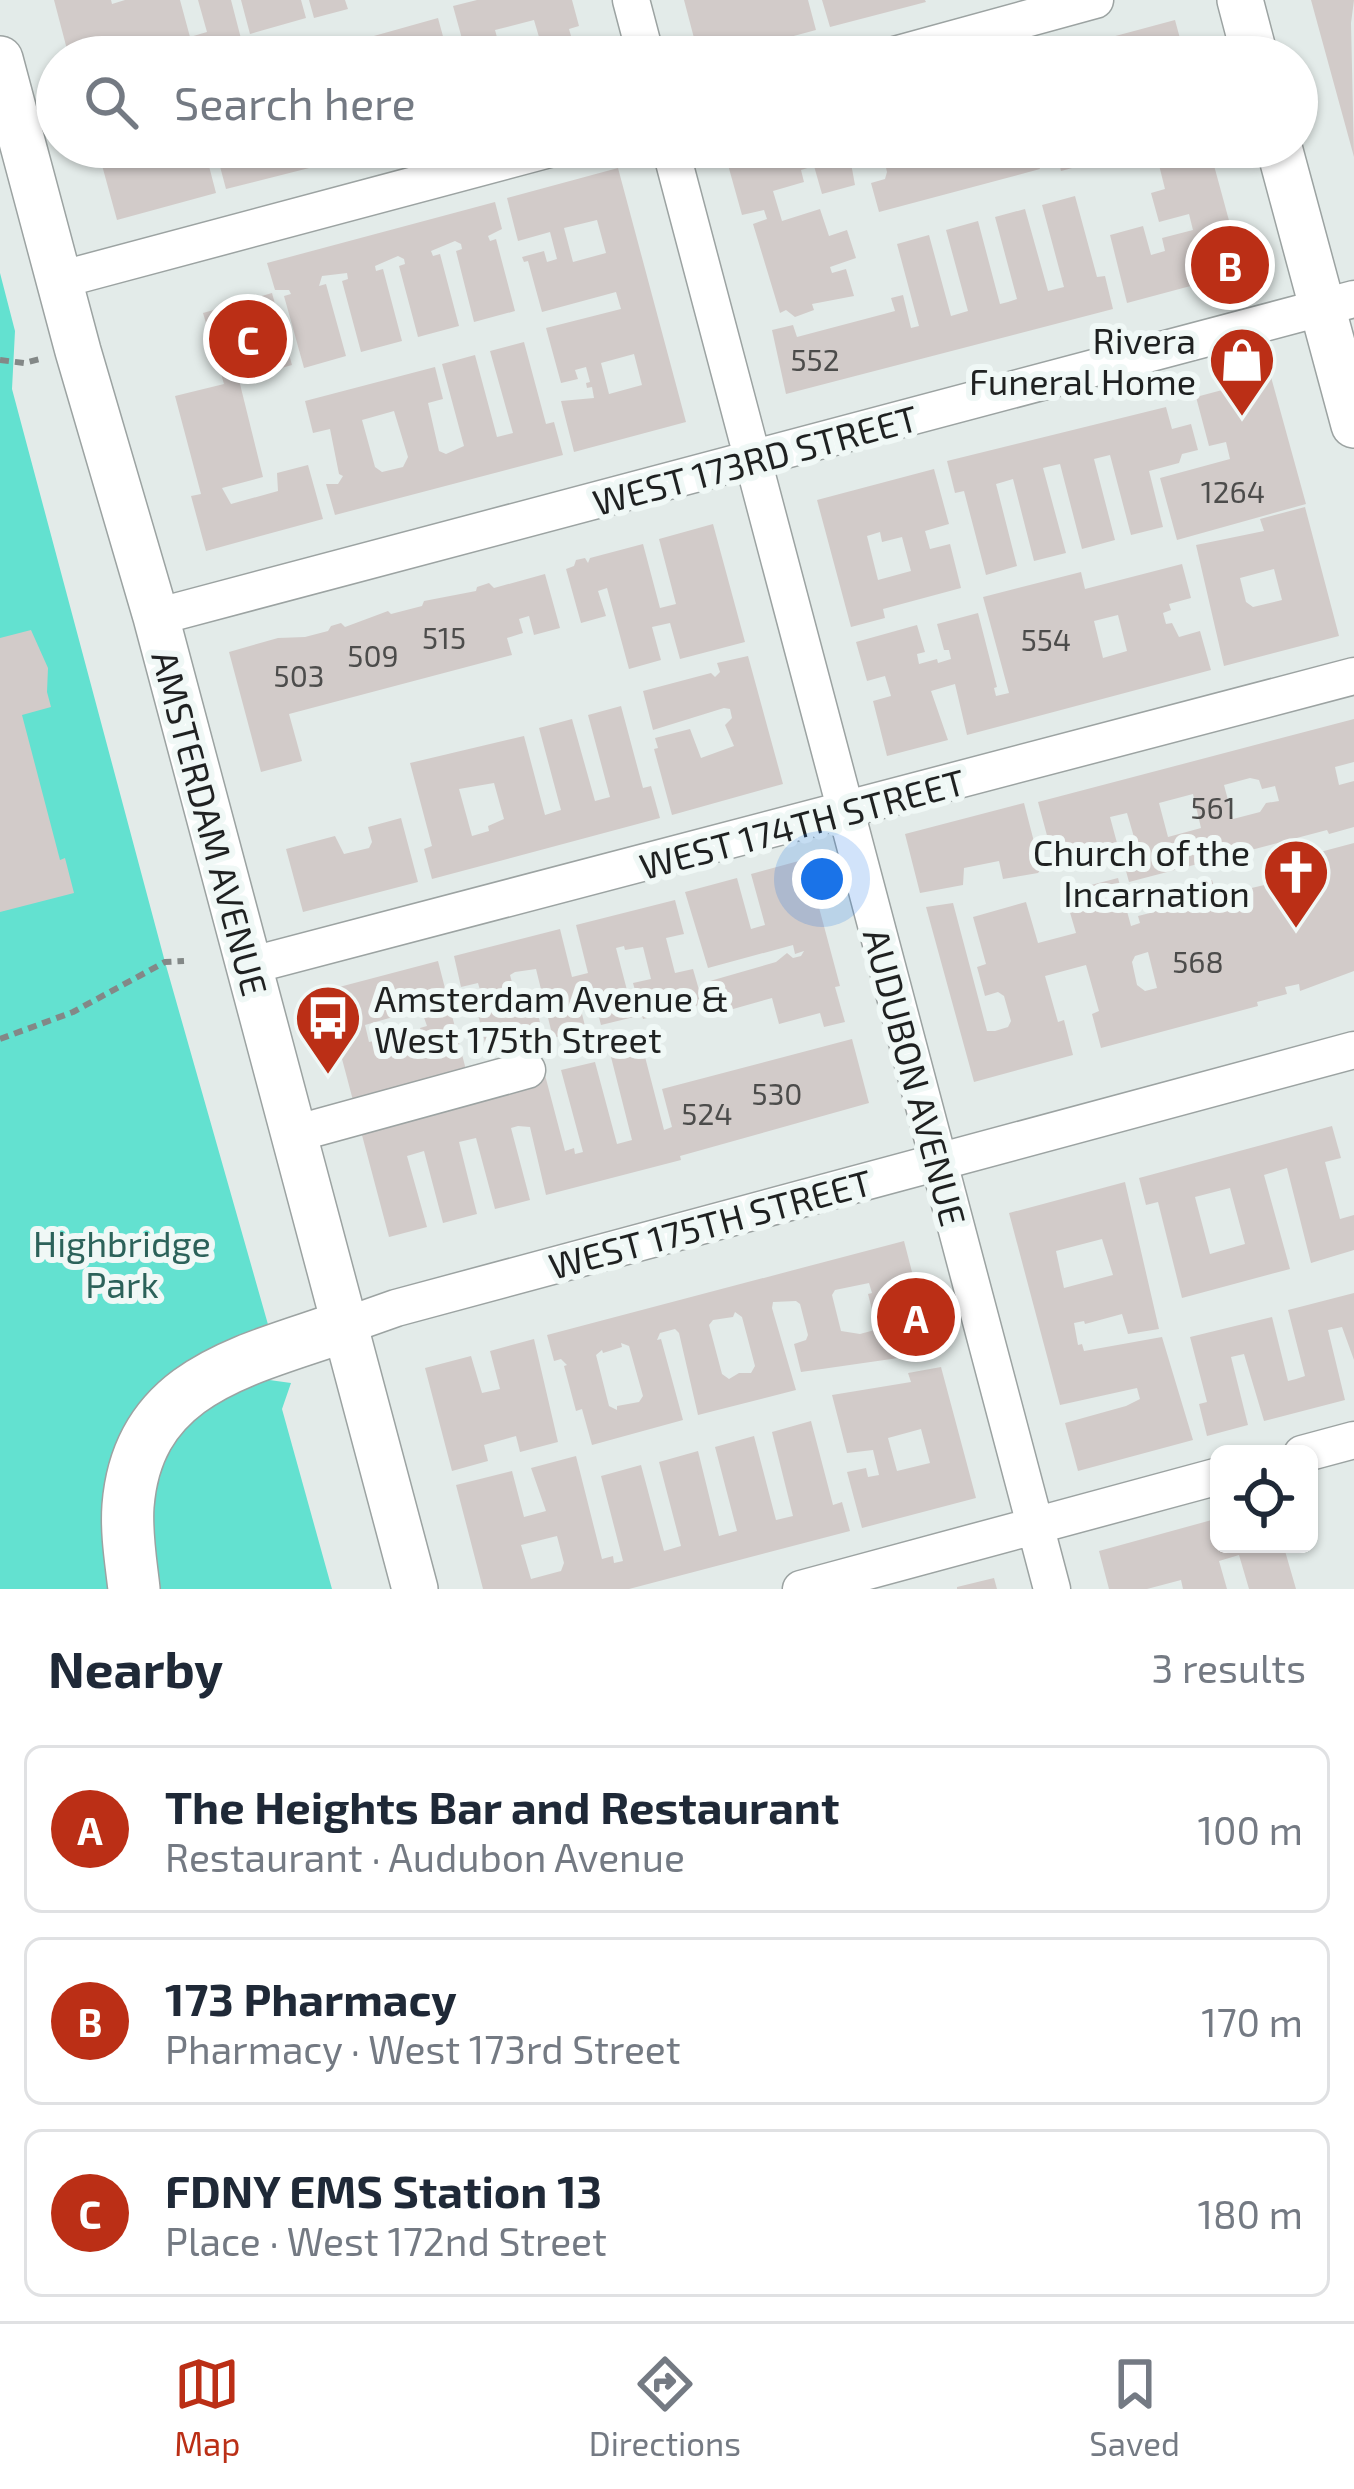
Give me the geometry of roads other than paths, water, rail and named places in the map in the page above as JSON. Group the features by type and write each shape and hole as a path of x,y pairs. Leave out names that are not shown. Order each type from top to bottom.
{"highway":[{"path":"134,1589 130,1495 143,1446 160,1418 207,1377 345,1326"}],"main road":[{"path":"1240,0 1249,36"},
{"name":"AMSTERDAM AVENUE","path":"0,59 156,617 416,1589"},
{"path":"1287,168 1338,303 1354,425"}],"street":[{"path":"631,0 640,36"},
{"path":"964,36 1095,0"},
{"path":"59,280 478,168"},
{"name":"AUDUBON AVENUE","path":"675,168 1052,1589"},
{"name":"WEST 173RD STREET","path":"156,617 1338,303"},
{"name":"WEST 174TH STREET","path":"249,966 1354,676"},
{"name":"WEST 175TH STREET","path":"345,1326 396,1308 1354,1050"},
{"path":"294,1134 527,1070"},
{"path":"1318,1450 1354,1440"},
{"path":"801,1589 1210,1478"}],"place":[{"name":"173 Pharmacy","path":"1230,265"},
{"name":"FDNY EMS Station 13","path":"248,339"},
{"name":"Rivera Funeral Home","path":"1242,419"},
{"name":"Church of the Incarnation","path":"1296,931"},
{"name":"Amsterdam Avenue & West 175th Street","path":"328,1077"},
{"name":"The Heights Bar and Restaurant","path":"916,1317"}],"park label":[{"name":"Highbridge Park","path":"122,1262"}]}
